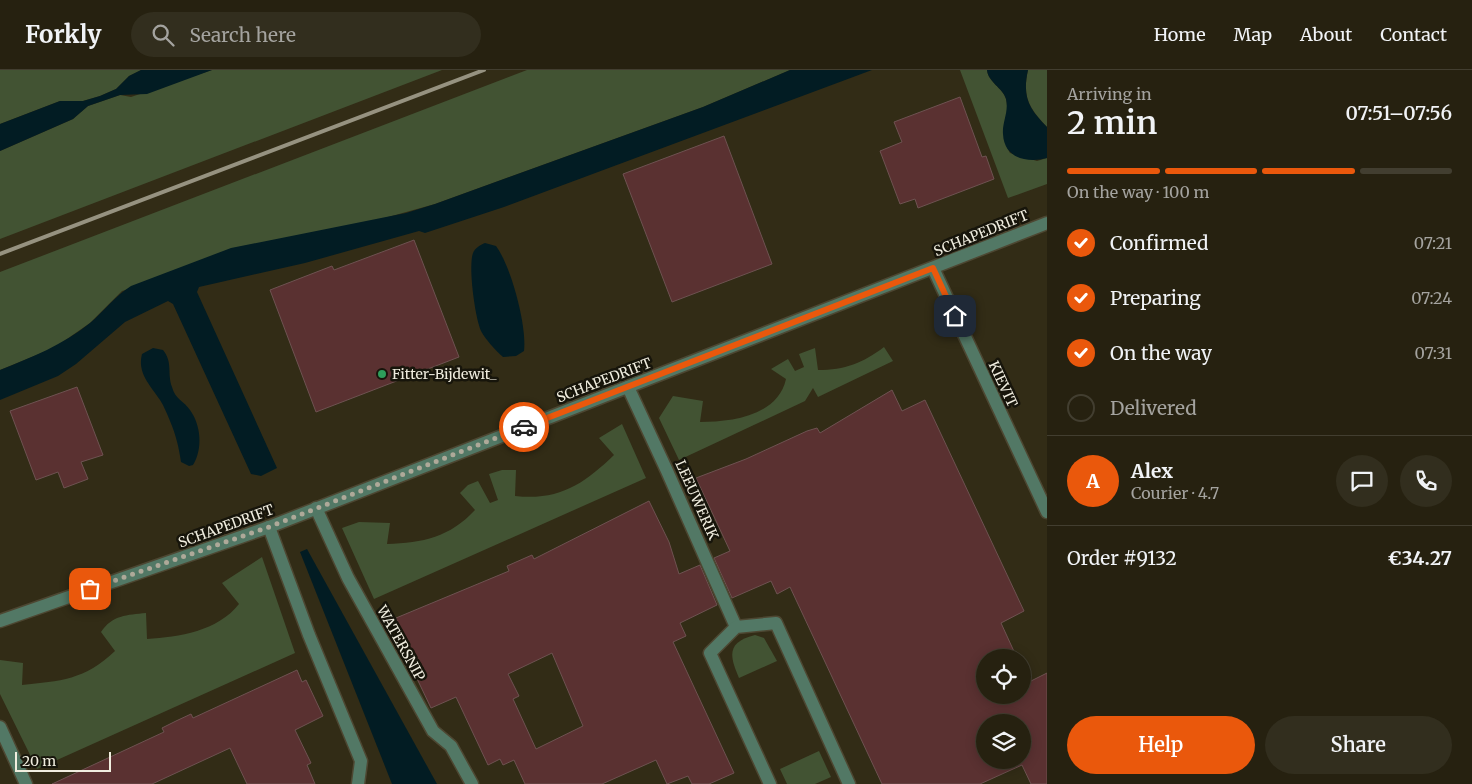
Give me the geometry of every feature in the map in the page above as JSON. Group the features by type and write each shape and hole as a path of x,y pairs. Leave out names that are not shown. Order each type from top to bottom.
{"street":[{"name":"SCHAPEDRIFT","path":"0,620 269,527 1047,223"},
{"name":"KIEVIT","path":"933,268 1047,512"},
{"name":"LEEUWERIK","path":"628,387 668,471 736,627"},
{"name":"WATERSNIP","path":"316,508 348,578 433,730 451,746 472,784"},
{"path":"269,527 309,635 361,761 358,784"},
{"path":"770,784 710,653 736,627 776,623 849,784"},
{"path":"0,727 26,784"}],"green space":[{"path":"0,70 141,70 129,76 116,89 100,96 83,101 60,101 0,124"},
{"path":"212,70 442,70 0,239 0,151 73,119 88,106 120,95 131,97"},
{"path":"527,70 790,70 703,107 435,204 122,291 90,323 54,348 0,370 0,272"},
{"path":"960,70 987,70 990,78 1006,99 1007,113 1004,137 1010,153 1037,161 1047,158 1047,184 1008,198"},
{"path":"1028,70 1047,70 1047,127 1028,102 1026,79"},
{"path":"884,347 893,361 818,397 813,388 805,401 679,460 659,418 673,396 703,401 700,422 739,418 752,414 774,401 781,391 786,379 771,369 788,359 795,371 804,367 799,354 815,348 818,370 837,369 861,361"},
{"path":"622,424 646,478 374,599 342,528 359,522 390,523 387,544 412,542 435,537 456,527 475,510 460,493 468,485 478,481 490,503 498,500 489,474 502,470 516,470 515,496 531,497 558,493 581,482 614,455 599,438"},
{"path":"262,557 295,653 37,769 0,694 0,660 23,663 22,685 48,682 72,677 104,661 115,651 101,632 110,622 120,617 146,613 147,639 197,631 220,621 239,604 222,583"},
{"path":"755,635 764,638 777,661 739,678 733,663 733,650 739,641"},
{"path":"819,751 831,777 815,784 787,784 780,769"}],"water":[{"path":"141,70 212,70 147,94 120,95 88,106 73,119 0,151 0,124 60,101 83,101 100,96 116,89 129,76"},
{"path":"790,70 872,70 504,207 425,233 419,231 305,263 199,287 197,292 277,468 261,476 251,474 173,304 168,301 125,322 76,364 58,376 0,400 0,370 47,350 80,331 131,286 231,248 406,213 435,204 703,107"},
{"path":"987,70 1028,70 1026,88 1031,108 1047,127 1047,158 1025,159 1012,154 1008,149 1004,142 1003,134 1007,108 1006,99 990,78"},
{"path":"485,243 496,246 502,255 517,297 523,327 524,351 516,356 503,357 485,338 479,324 471,269 473,253"},
{"path":"153,348 163,350 166,354 173,391 190,410 197,423 199,445 193,465 189,466 181,462 176,436 167,413 143,373 141,367 142,354"},
{"path":"307,549 437,784 392,784 300,552"}],"building":[{"path":"960,97 982,157 986,156 994,179 918,208 915,199 900,204 880,151 902,142 894,122"},
{"path":"724,136 772,264 672,302 623,174"},
{"path":"414,240 459,357 316,412 270,290 332,266 334,270"},
{"path":"77,387 103,455 81,462 88,479 64,488 58,472 36,480 10,411"},
{"path":"892,390 902,411 925,400 1024,611 1001,623 1013,649 976,649 976,704 1031,704 1031,681 1047,673 1047,784 1031,784 1024,769 1031,769 1031,714 976,714 976,769 1013,769 980,784 882,784 790,587 777,594 771,581 732,598 714,558 730,551 696,478 746,459 817,428 820,433"},
{"path":"649,501 669,542 679,574 700,565 717,605 680,623 686,636 673,642 734,773 709,784 692,784 688,776 667,784 656,760 602,784 525,784 514,760 503,765 500,759 488,765 456,697 431,708 410,664 396,618 509,571 507,566 532,555 534,559","holes":["552,653 583,726 536,749 513,699 519,696 508,674"]},
{"path":"297,670 302,682 306,680 323,716 295,730 311,763 307,765 315,784 247,784 230,748 152,784 52,784 164,732 162,728 191,714 193,718"}],"railway":[{"path":"0,254 484,70"}],"way so far":[{"path":"90,589 269,527 524,427"}],"place":[{"name":"Fitter-Bijdewit_","path":"382,374"}],"route":[{"path":"524,427 933,268 955,316"}]}
